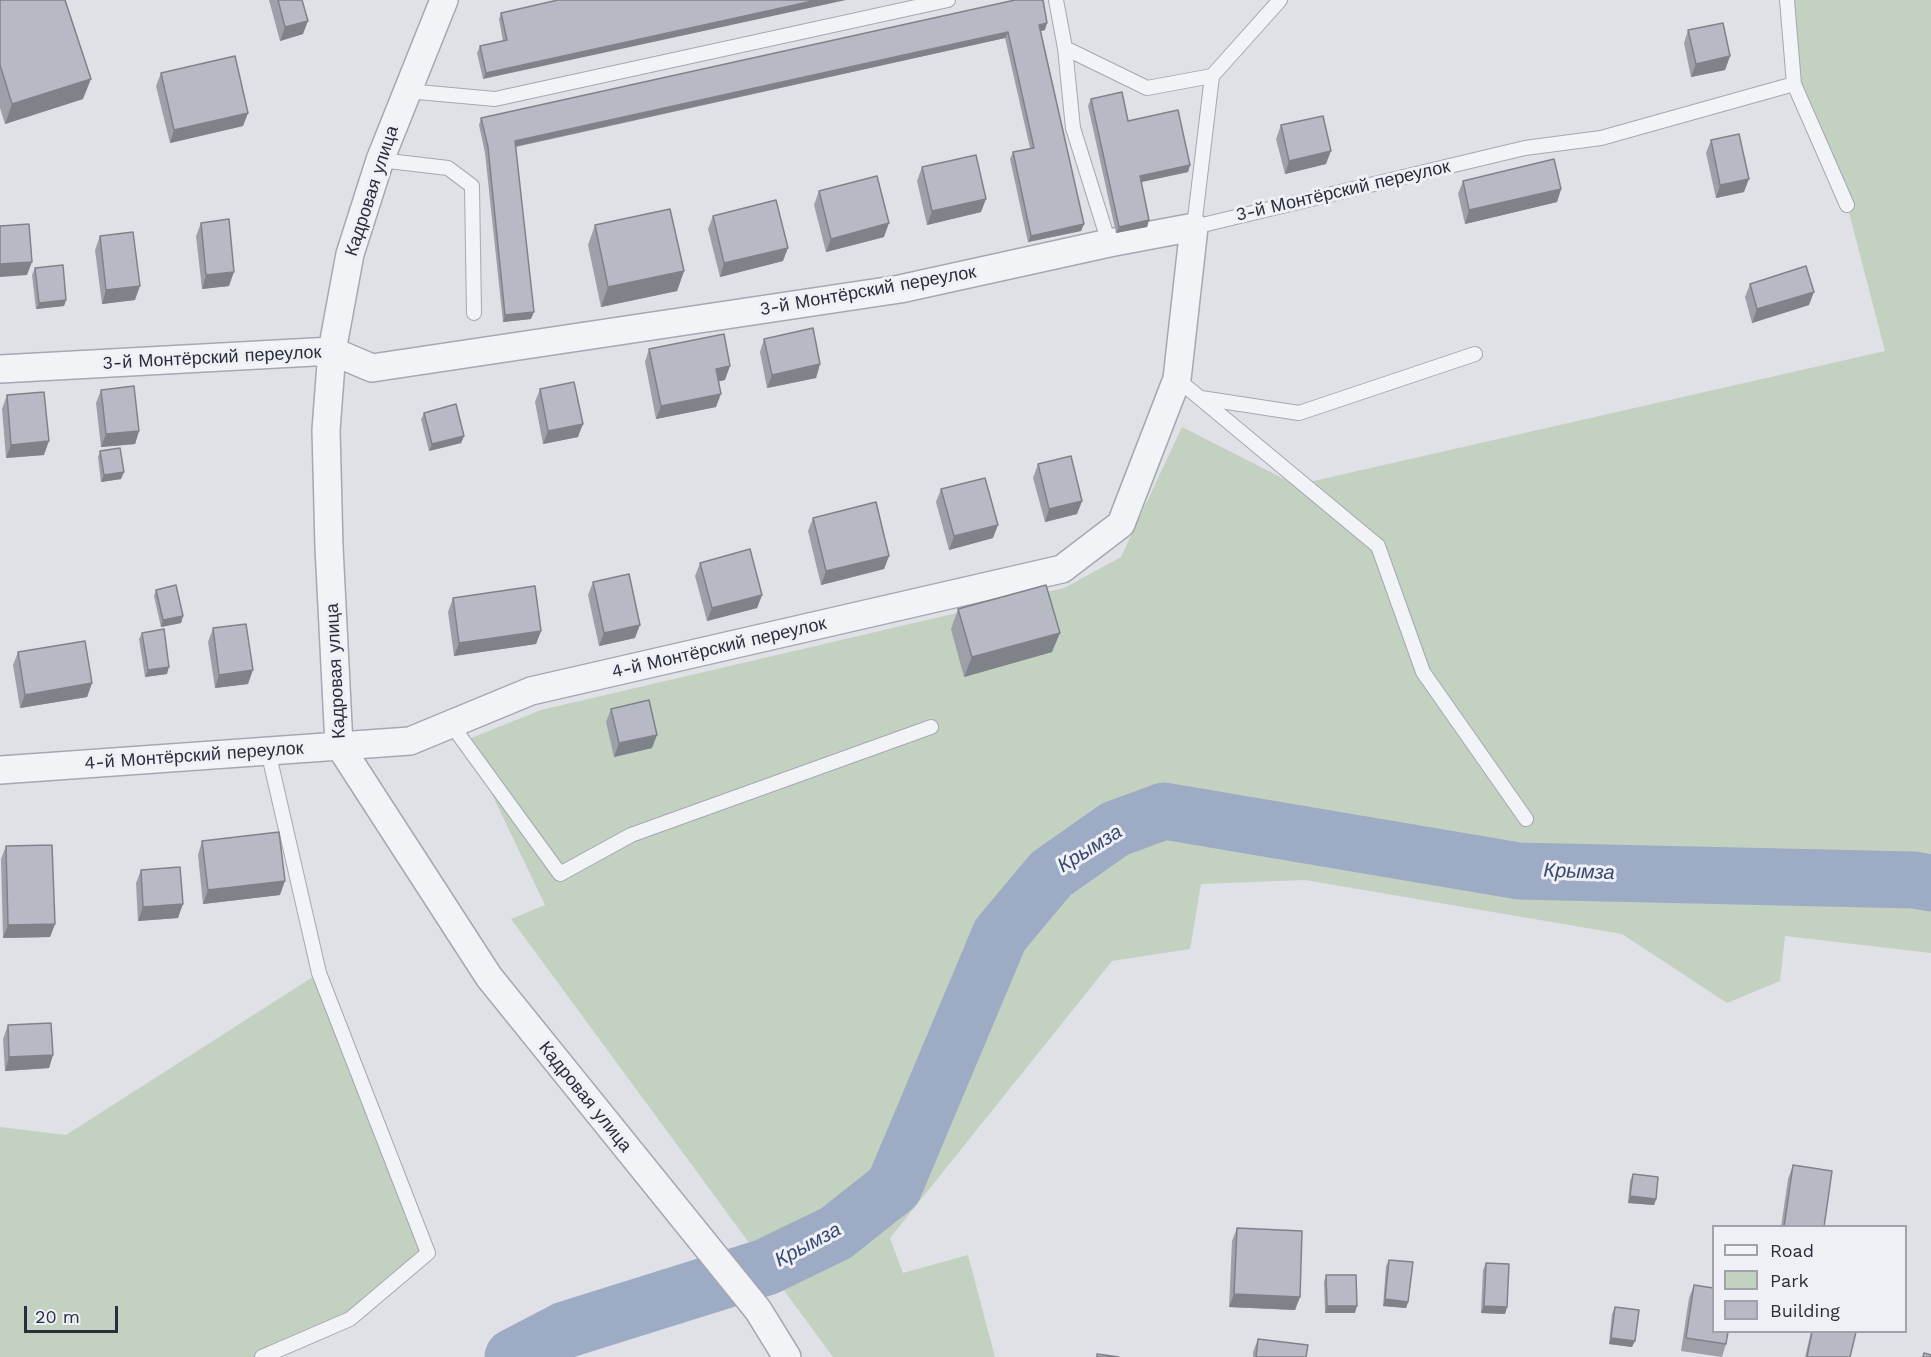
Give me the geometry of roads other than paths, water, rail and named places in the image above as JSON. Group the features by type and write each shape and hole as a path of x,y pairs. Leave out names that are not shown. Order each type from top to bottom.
{"street":[{"name":"Кадровая улица","path":"444,0 380,160 350,254 332,351 326,441 339,745 489,977 758,1310 787,1357"},
{"name":"3-й Монтёрский переулок","path":"0,369 332,351 372,368 900,289 1109,243 1194,227"},
{"name":"4-й Монтёрский переулок","path":"0,770 410,741 531,691 1062,569 1121,524 1177,379 1194,227"}],"lane":[{"path":"407,91 495,99 948,0"},
{"path":"1056,0 1065,48 1072,128 1109,243"},
{"path":"1194,227 1212,76 1280,0"},
{"path":"1787,0 1794,84 1846,205"},
{"path":"1065,48 1147,88 1212,76"},
{"name":"3-й Монтёрский переулок","path":"1194,227 1525,148 1601,138 1794,84"},
{"path":"380,160 448,168 472,186 474,313"},
{"path":"1199,398 1299,413 1475,354"},
{"path":"1177,379 1378,546 1423,672 1526,819"},
{"path":"451,724 560,874 632,835 931,727"},
{"path":"262,1357 350,1318 428,1253 319,973 268,752"}],"waterway":[{"name":"Крымза","path":"513,1357 565,1330 766,1267 836,1233 894,1187 1000,935 1051,874 1115,829 1164,811 1519,871 1914,880 1931,883"}]}
